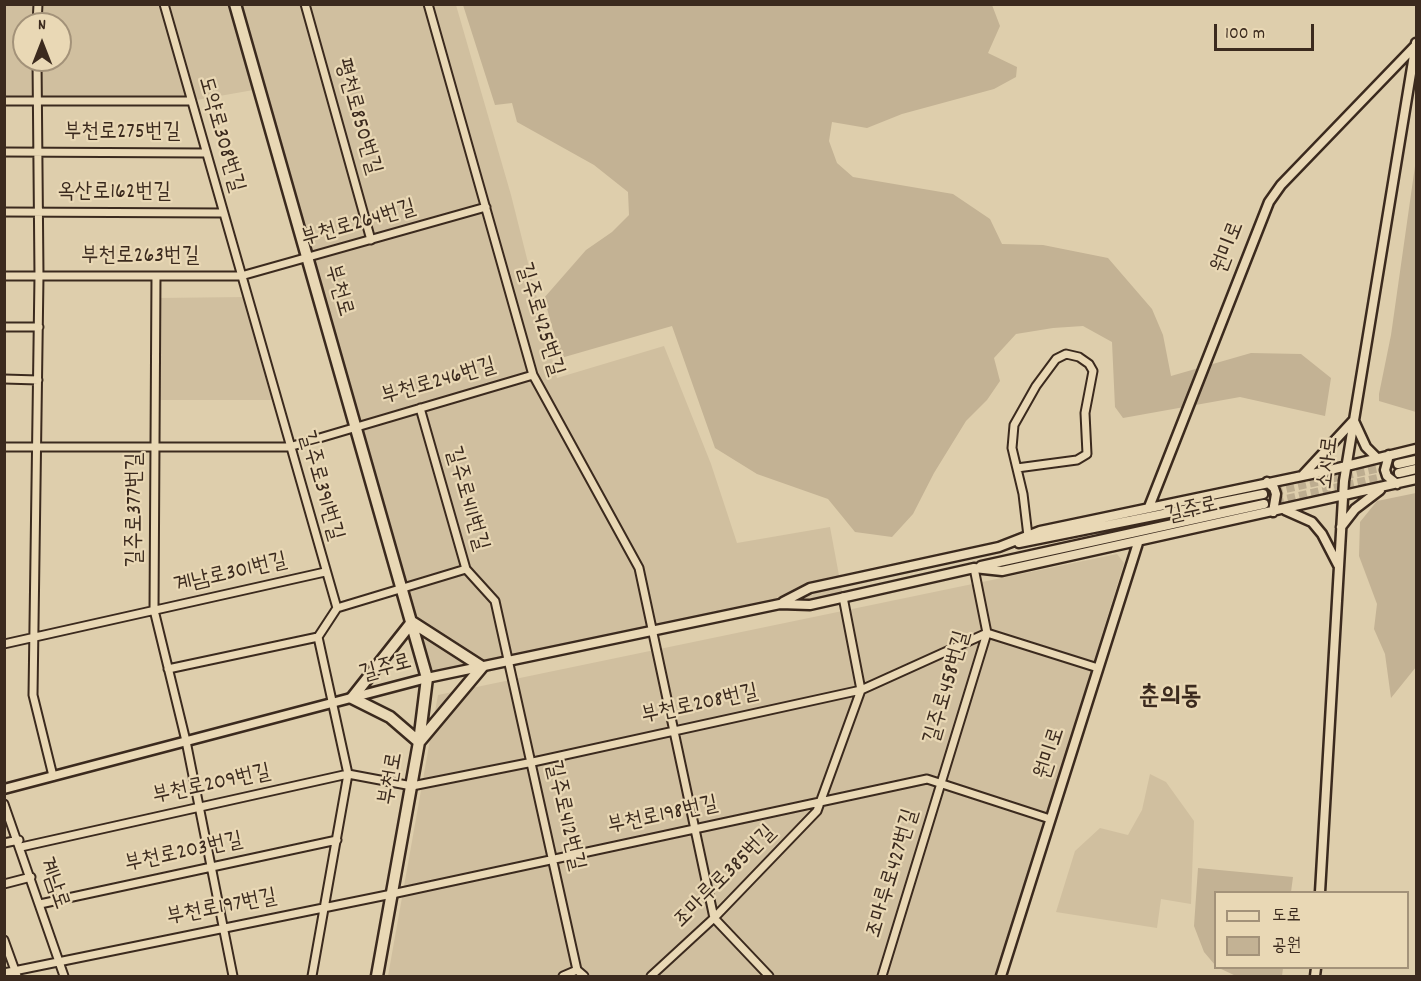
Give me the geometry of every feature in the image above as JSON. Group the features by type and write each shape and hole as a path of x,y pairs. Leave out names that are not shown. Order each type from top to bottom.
{"main road":[{"name":"부천로","path":"235,4 427,678 420,742 377,976"},
{"path":"412,622 482,667 420,742 390,717 352,698 412,622"}],"street":[{"name":"도약로308번길","path":"164,4 241,276"},
{"name":"평천로850번길","path":"305,4 371,240"},
{"name":"길주로425번길","path":"428,4 533,375 639,568 714,918"},
{"name":"소사로","path":"1320,891 1346,466 1416,44"},
{"name":"원미로","path":"1149,507 1269,202 1281,185 1416,44"},
{"path":"37,72 39,327 33,695 53,776"},
{"path":"4,101 190,101"},
{"name":"부천로275번길","path":"4,152 206,153"},
{"name":"부천로264번길","path":"241,276 486,207"},
{"name":"옥산로162번길","path":"4,212 223,213"},
{"name":"부천로263번길","path":"4,276 241,276"},
{"name":"길주로377번길","path":"156,276 154,610 186,741 197,808 233,976"},
{"name":"길주로391번길","path":"241,276 337,608"},
{"path":"4,327 39,327"},
{"path":"1017,468 1077,460 1087,454 1084,418 1093,371 1089,364 1079,357 1066,354 1056,359 1020,412 1011,436 1028,536"},
{"name":"부천로246번길","path":"4,447 289,447 533,375"},
{"path":"4,379 38,380"},
{"name":"길주로411번길","path":"420,408 466,569 495,601 509,661"},
{"path":"1302,475 1354,420 1366,447 1377,458"},
{"name":"길주로","path":"999,547 1040,531 1416,449"},
{"path":"1389,455 1384,470 1387,476 1397,484"},
{"path":"1416,460 1398,469 1416,468"},
{"name":"길주로","path":"974,568 1002,571 1138,543 1416,479"},
{"path":"1267,482 1274,488 1276,494 1273,512"},
{"path":"1341,527 1354,509 1387,486"},
{"name":"길주로","path":"780,604 810,588 1263,494"},
{"name":"길주로","path":"4,789 427,678 780,604 810,604 1264,504"},
{"path":"1285,510 1312,522 1322,534 1339,567"},
{"name":"원미로","path":"1001,976 1138,543"},
{"path":"1119,547 1131,564"},
{"name":"길주로458번길","path":"941,782 987,633 974,568"},
{"path":"168,669 318,637 337,608 466,569"},
{"name":"계남로301번길","path":"4,644 325,572"},
{"path":"856,579 849,583 847,588 858,594"},
{"path":"843,597 861,690"},
{"path":"987,633 1098,668"},
{"name":"부천로208번길","path":"412,786 533,762 861,690 987,633"},
{"path":"312,976 348,774 335,702 318,637"},
{"name":"길주로412번길","path":"509,661 577,970"},
{"name":"조마루로385번길","path":"651,976 714,918 817,811 861,690"},
{"name":"부천로209번길","path":"4,843 20,844 348,774 412,786"},
{"name":"부천로198번길","path":"392,894 927,779 1050,819"},
{"name":"조마루로427번길","path":"882,976 941,782"},
{"name":"계남로","path":"4,804 20,844 64,976"},
{"name":"부천로203번길","path":"40,904 337,840"},
{"path":"4,884 31,877"},
{"name":"부천로197번길","path":"4,973 16,974 59,961 392,894"},
{"path":"714,918 769,976"},
{"path":"4,940 16,974"},
{"path":"563,976 577,970 584,976"}],"shaded area":[{"path":"5,5 456,5 511,195 557,378 664,346 711,464 737,543 830,527 843,597 427,678 259,89 191,101 5,101"},
{"path":"247,297 276,400 156,400 156,298"},
{"path":"1117,554 1124,563 997,976 388,976 438,695"},
{"path":"1150,774 1166,782 1194,821 1191,904 1161,899 1157,928 1056,912 1075,851 1100,828 1128,835 1142,810"}],"green space":[{"path":"463,5 992,5 1000,26 988,53 1017,67 1016,77 994,89 902,114 867,128 832,122 829,141 837,163 853,177 953,194 990,219 1002,244 1043,245 1108,258 1152,309 1163,335 1171,376 1251,353 1301,354 1331,378 1325,416 1240,397 1123,418 1115,407 1112,342 1083,326 1016,334 994,358 1000,381 987,400 966,421 934,473 913,514 892,537 855,532 828,499 757,474 715,448 672,326 561,358 544,298 586,250 612,232 629,215 628,192 594,165 517,122 512,103 495,105"},
{"path":"1416,159 1416,412 1379,401 1379,394 1391,335"},
{"path":"1416,493 1416,667 1391,698 1385,654 1374,629 1377,604 1359,556 1360,522 1377,501"},
{"path":"1198,868 1293,877 1291,891 1214,891 1214,964 1204,952 1194,926"},
{"path":"1221,969 1283,969 1282,976 1236,976"}],"tunnel":[{"path":"1263,494 1398,464"},
{"path":"1264,504 1399,473"}],"district":[{"name":"춘의동","path":"1170,699"}]}
